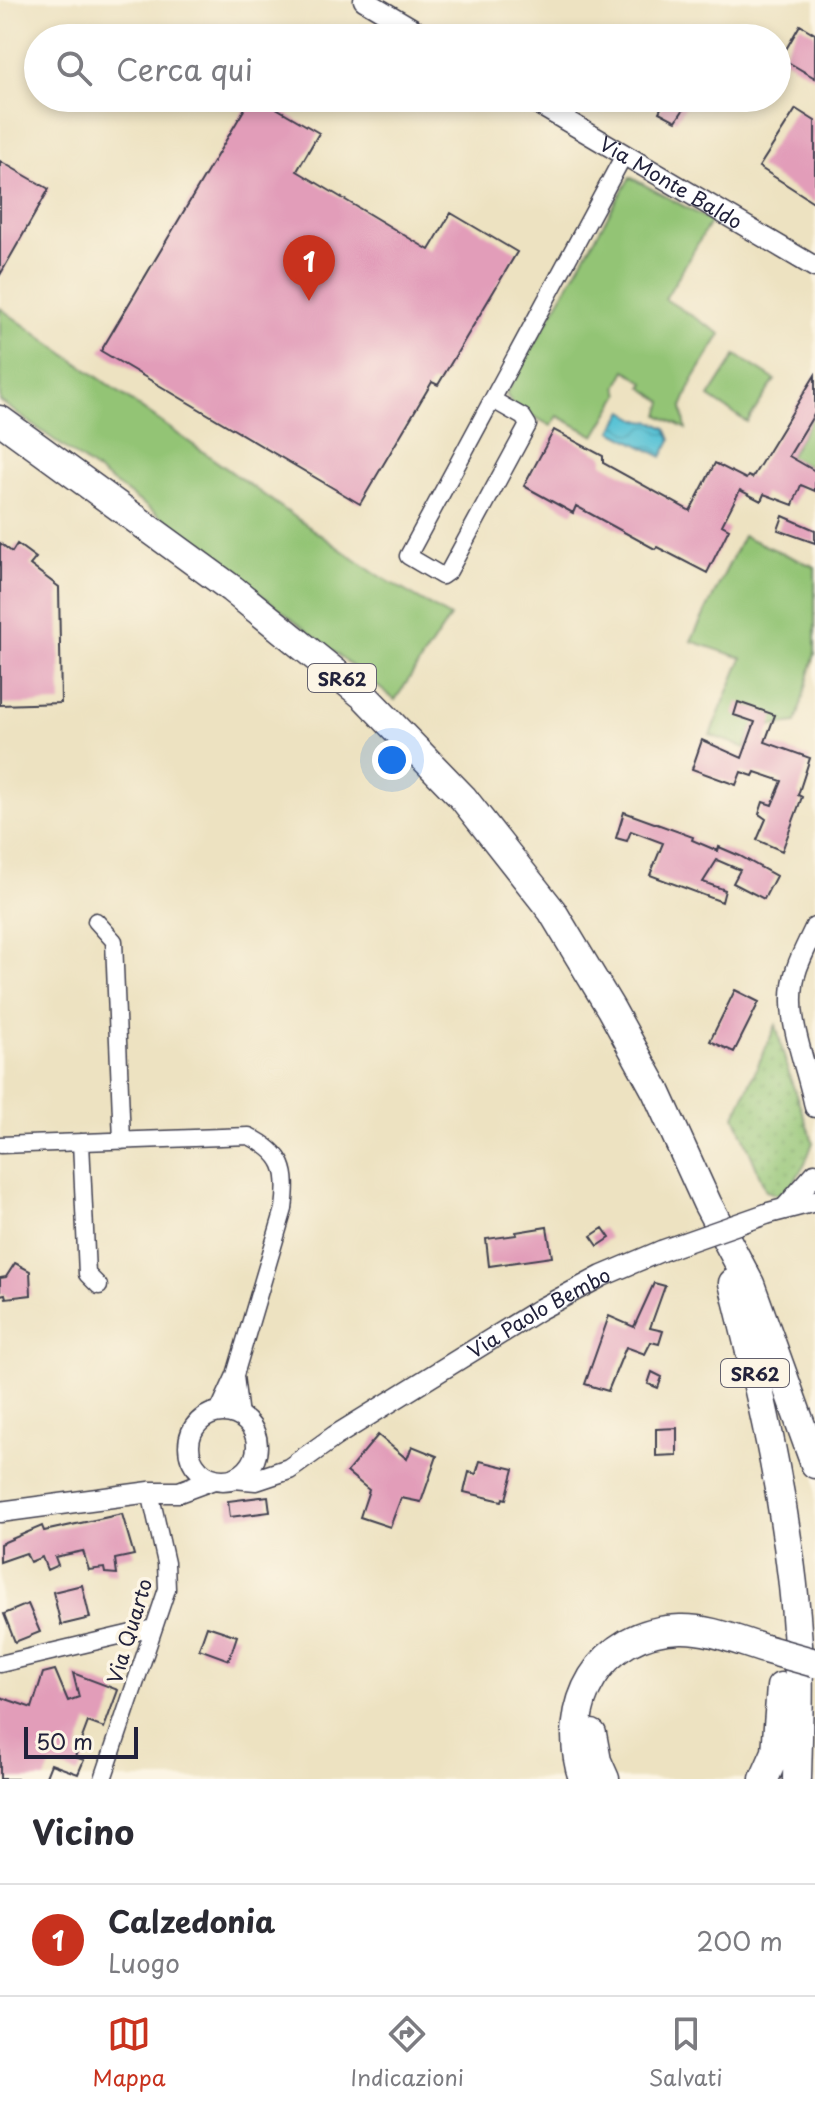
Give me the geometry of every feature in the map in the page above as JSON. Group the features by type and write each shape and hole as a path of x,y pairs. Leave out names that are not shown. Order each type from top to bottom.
{"highway":[{"name":"SR62","path":"0,420 256,608 364,696 463,798 552,911 611,1009 656,1091 707,1203 730,1272 749,1346 790,1562 798,1644 797,1779"},
{"path":"707,1203 750,1284 815,1464"},
{"path":"764,1779 776,1752 781,1700 783,1639 775,1475"},
{"path":"583,1779 575,1738 577,1708 586,1684 605,1660 628,1643 659,1631 683,1628 706,1632 815,1675"},
{"path":"605,1779 592,1738 593,1713 602,1691 617,1671 635,1656 658,1644 680,1642 815,1663"}],"street":[{"path":"364,0 404,24"},
{"name":"Via Monte Baldo","path":"552,112 815,267"},
{"path":"493,400 523,417 528,425 449,571 442,576 408,556 624,155"},
{"path":"96,921 114,941 122,1141"},
{"path":"815,928 796,970 792,1007 796,1034 813,1087 815,1107"},
{"path":"0,1145 249,1136 270,1147 285,1167 287,1184 284,1209 235,1375 218,1412"},
{"path":"81,1142 87,1274 99,1286"},
{"name":"Via Paolo Bembo","path":"778,1210 815,1174"},
{"name":"Via Paolo Bembo","path":"0,1512 150,1492 179,1492 224,1478 256,1480 289,1469 308,1454 540,1309 602,1276 661,1251 778,1210 815,1201"},
{"path":"235,1375 240,1416 255,1432 257,1444 254,1461 249,1469 224,1478 199,1470 190,1453 192,1431 208,1415 218,1412 240,1416"},
{"path":"257,1444 268,1454 285,1458 308,1454"},
{"name":"Via Paolo Bembo","path":"150,1492 176,1480 194,1463"},
{"name":"Via Quarto","path":"103,1779 167,1589 166,1563 150,1492"},
{"path":"0,1664 153,1628"}],"green space":[{"path":"630,177 711,221 665,299 721,334 694,378 682,407 686,429 659,415 663,402 642,387 645,383 626,370 617,387 620,394 595,436 558,416 551,426 512,404 506,394"},
{"path":"0,308 374,573 450,617 395,700 175,527 0,401"},
{"path":"736,355 775,380 747,422 709,397"},
{"path":"815,413 815,470 789,457"},
{"path":"743,536 815,567 815,653 796,723 753,728 745,748 710,735 742,658 691,641"},
{"path":"776,1025 788,1072 813,1142 794,1182 778,1195 766,1191 735,1116"}],"water":[{"path":"624,411 666,428 671,440 662,457 612,431"}],"building":[{"path":"800,25 815,34 815,78 791,64 791,41"},
{"path":"796,109 815,121 815,203 759,167"},
{"path":"243,112 283,112 319,133 297,171 429,250 451,213 517,252 438,385 432,382 360,504 101,351"},
{"path":"659,112 682,112 676,121"},
{"path":"0,161 49,189 0,275"},
{"path":"815,375 815,413 789,456 815,471 815,491 801,485 793,505 764,494 761,501 740,490 722,525 729,529 707,573 576,506 573,513 524,486 554,430 603,456 603,463 690,511 715,463 746,479 748,476 752,478"},
{"path":"783,516 815,530 815,543 778,530"},
{"path":"0,543 12,552 17,544 36,558 30,565 59,587 61,703 0,705"},
{"path":"738,702 775,715 765,742 810,758 798,795 802,797 782,851 757,840 766,819 759,814 763,802 772,805 782,781 755,772 753,776 741,772 736,785 692,769 702,740 742,758 755,722 734,715"},
{"path":"624,812 693,837 692,840 718,851 719,847 776,876 764,899 733,883 740,870 717,860 703,882 725,890 722,902 650,875 663,843 631,831 627,841 616,838"},
{"path":"735,990 759,1002 734,1052 710,1041"},
{"path":"547,1227 552,1257 489,1266 486,1239"},
{"path":"603,1228 610,1238 598,1246 591,1236"},
{"path":"15,1263 30,1271 31,1295 6,1298 5,1294 0,1295 0,1278 6,1277"},
{"path":"654,1283 665,1286 650,1328 663,1331 659,1344 651,1342 645,1354 626,1347 608,1391 585,1384 609,1316 634,1327"},
{"path":"652,1372 662,1377 658,1388 648,1384"},
{"path":"677,1428 677,1455 656,1456 656,1429"},
{"path":"378,1435 407,1459 412,1446 437,1456 421,1502 401,1498 390,1527 360,1517 369,1490 347,1472"},
{"path":"480,1461 514,1469 506,1499 502,1501 464,1492 469,1472 476,1474"},
{"path":"268,1496 270,1512 230,1517 228,1501"},
{"path":"122,1514 134,1555 115,1559 117,1574 105,1573 104,1568 89,1570 83,1551 55,1557 58,1565 47,1570 42,1557 30,1562 26,1553 0,1562 0,1544 42,1526 44,1531"},
{"path":"82,1585 90,1618 61,1625 53,1592"},
{"path":"28,1604 40,1632 15,1642 4,1614"},
{"path":"207,1626 237,1636 229,1660 199,1649"},
{"path":"55,1670 68,1701 79,1697 73,1673 118,1690 104,1728 88,1722 75,1757 84,1760 78,1774 51,1764 45,1779 0,1779 0,1697 32,1708 43,1673"}],"place":[{"name":"Calzedonia","path":"309,301"}]}
